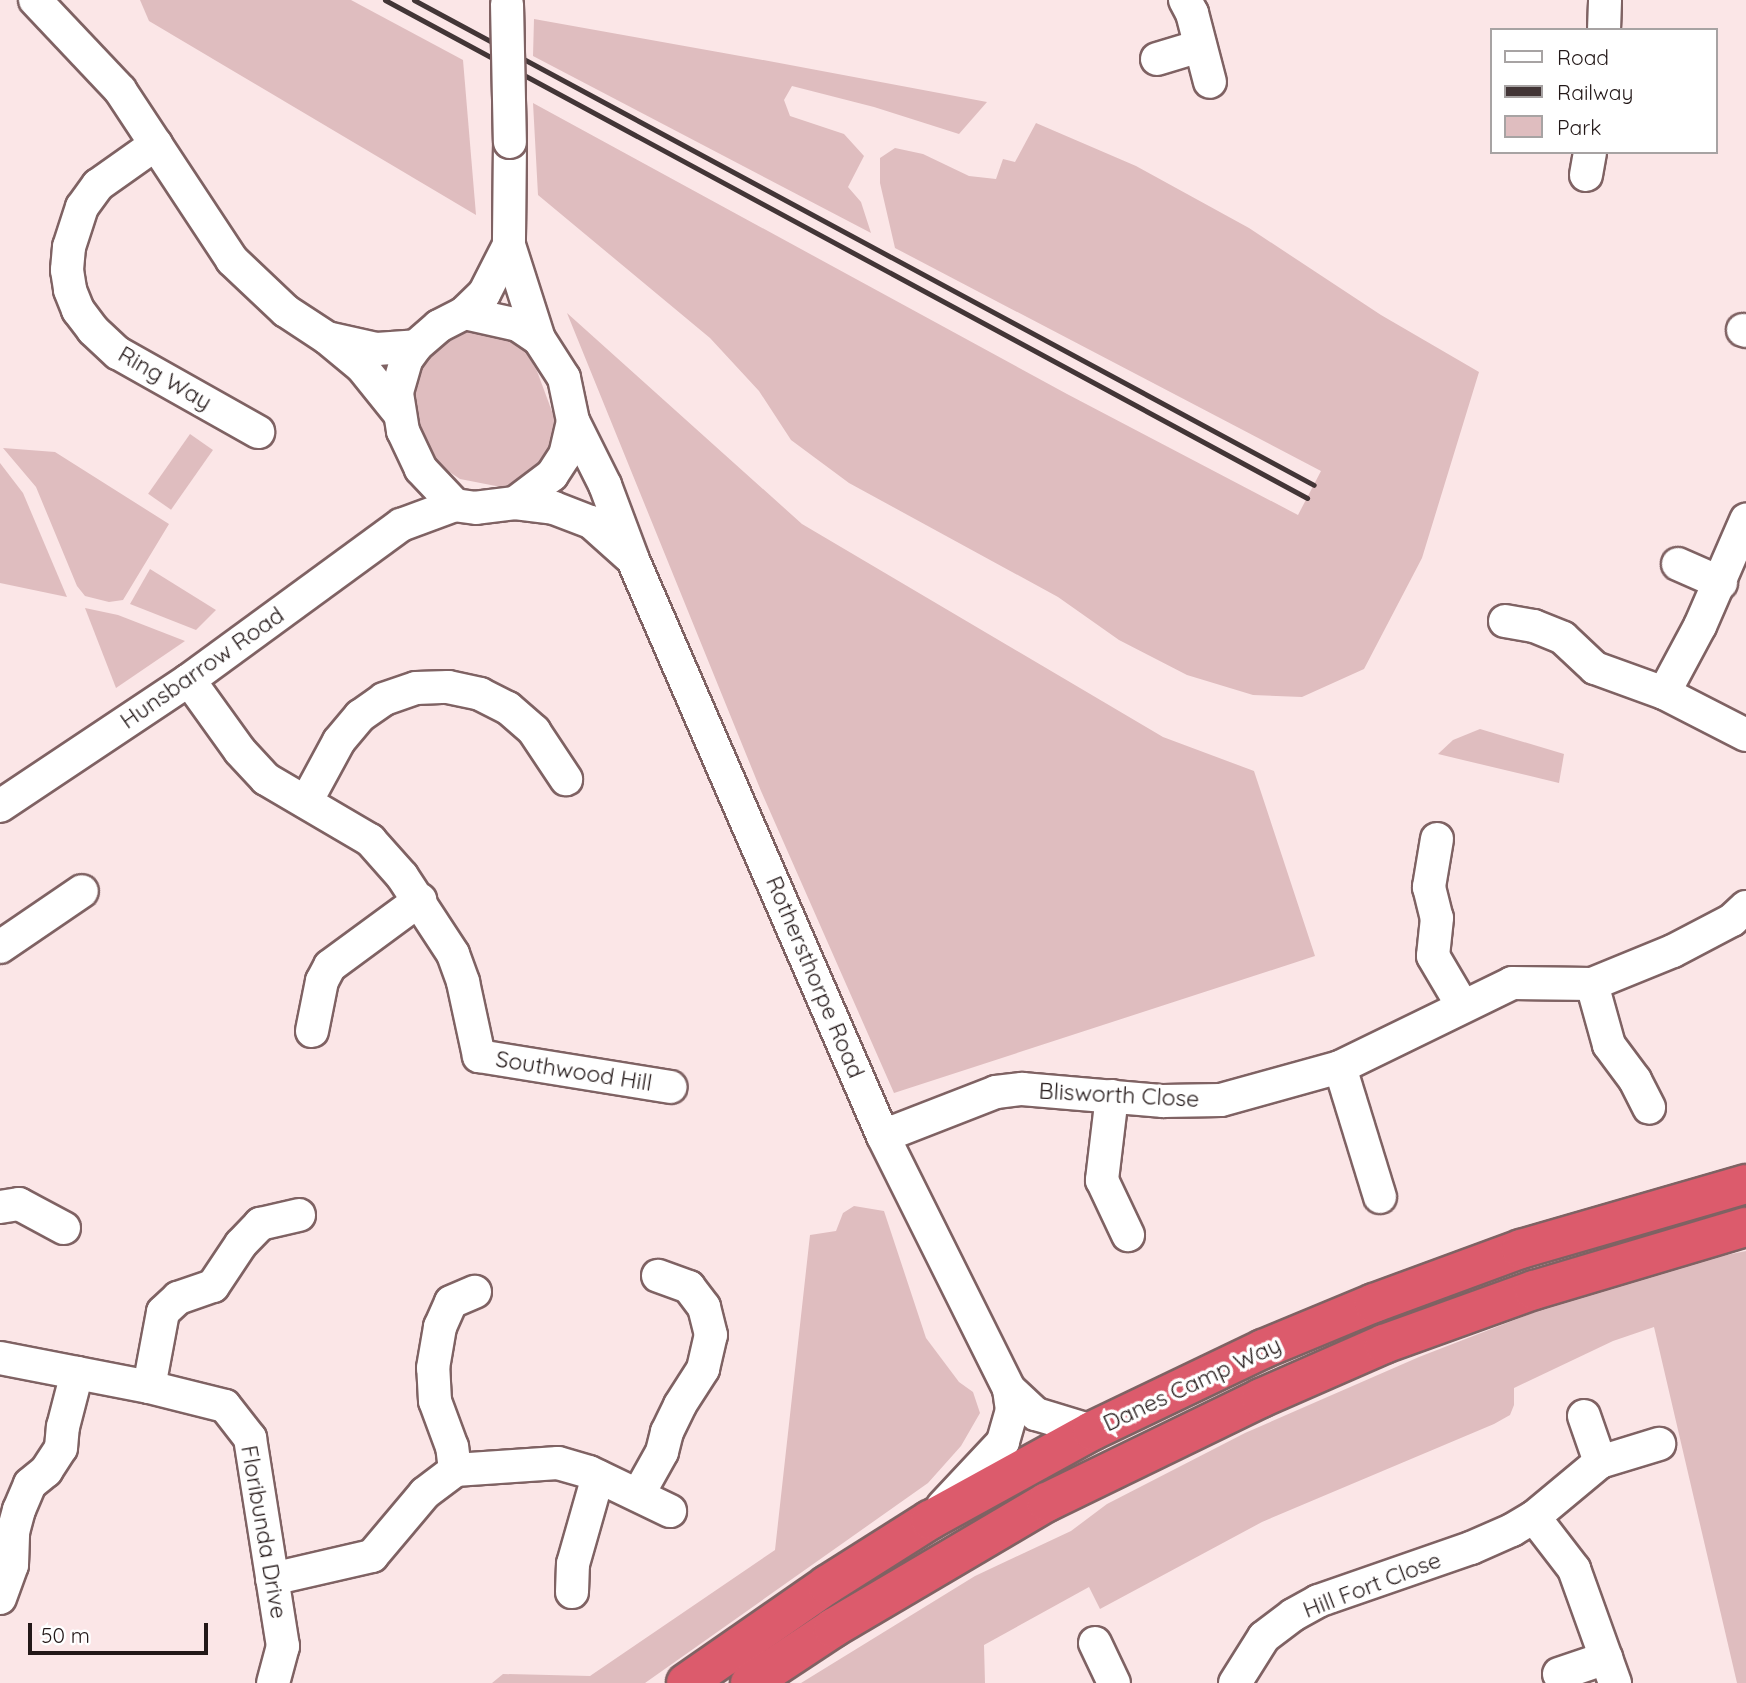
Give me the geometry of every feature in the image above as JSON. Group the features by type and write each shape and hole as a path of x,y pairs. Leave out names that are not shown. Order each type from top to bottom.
{"highway":[{"name":"Danes Camp Way","path":"686,1683 827,1585 930,1520 1092,1431 1263,1349 1374,1303 1521,1249 1746,1184"},
{"name":"Danes Camp Way","path":"750,1683 892,1592 1047,1502 1261,1398 1384,1344 1534,1290 1746,1227"}],"street":[{"path":"35,0 103,71 156,144 232,260 286,311 327,338 362,368 399,414"},
{"path":"1185,0 1192,13 1210,82"},
{"path":"1605,0 1605,28"},
{"path":"507,2 509,245 539,339"},
{"path":"1157,59 1200,46"},
{"name":"Ring Way","path":"156,144 98,185 82,207 72,229 67,270 78,310 93,330 118,353 258,432"},
{"path":"455,505 421,469 403,431 397,392 406,360 416,346 439,326 464,313 484,294 509,245"},
{"name":"Rothersthorpe Road","path":"464,313 518,325 539,339 564,378 573,421 605,485 633,559 671,640 883,1136 1009,1389 1012,1410 1003,1442 930,1520"},
{"path":"327,338 377,349 416,346"},
{"name":"Rothersthorpe Road","path":"515,503 552,475 565,455 573,421"},
{"path":"401,526 421,469"},
{"name":"Rothersthorpe Road","path":"455,505 476,508 515,503 554,508 591,522 633,559"},
{"name":"Hunsbarrow Road","path":"0,806 190,680 401,526 455,505"},
{"path":"1664,694 1721,583 1746,520"},
{"path":"1678,564 1721,583"},
{"path":"1505,621 1534,626 1563,638 1595,668 1664,694 1746,736"},
{"name":"Southwood Hill","path":"190,680 240,751 266,779 370,840 420,900 453,954 464,982 479,1056 671,1087"},
{"path":"306,802 339,741 360,716 384,699 416,688 448,687 480,694 508,708 534,731 566,779"},
{"path":"1437,839 1429,887 1437,918 1433,956 1462,1006"},
{"path":"0,947 82,891"},
{"path":"312,1031 322,981 330,966 420,900"},
{"name":"Blisworth Close","path":"883,1136 996,1092 1044,1089 1163,1101 1220,1100 1340,1068 1512,983 1592,984 1741,921"},
{"path":"1592,984 1609,1045 1635,1080 1649,1108"},
{"path":"1340,1068 1380,1197"},
{"path":"1112,1096 1102,1180 1128,1235"},
{"path":"0,1207 19,1204 64,1228"},
{"path":"149,1387 163,1312 178,1298 213,1286 240,1244 260,1224 299,1215"},
{"path":"638,1495 662,1451 667,1432 680,1405 703,1369 711,1335 704,1307 689,1287 658,1276"},
{"path":"455,1470 452,1447 435,1401 433,1368 440,1327 451,1302 475,1292"},
{"name":"Floribunda Drive","path":"0,1358 149,1387 225,1406 250,1438 283,1646 272,1683"},
{"path":"10,1598 13,1532 19,1510 30,1484 46,1471 61,1448 63,1427 77,1373"},
{"name":"Rothersthorpe Road","path":"1009,1389 1036,1414 1092,1431"},
{"path":"1584,1416 1600,1462"},
{"name":"Hill Fort Close","path":"1235,1683 1264,1637 1310,1605 1471,1548 1534,1517 1600,1462 1658,1444"},
{"path":"272,1579 372,1556 425,1493 455,1470 558,1463 598,1476 670,1511"},
{"path":"572,1591 576,1553 598,1476"},
{"path":"1534,1517 1574,1569 1611,1670 1559,1674"},
{"path":"1095,1643 1110,1682"}],"green space":[{"path":"140,0 351,0 463,60 476,215 149,21"},
{"path":"534,19 987,102 959,134 874,107 792,86 784,100 790,116 844,134 864,156 848,187 861,202 871,233 533,56"},
{"path":"533,103 1067,394 1298,515 1321,471 895,248 880,183 880,158 895,148 923,154 969,176 996,179 1003,159 1015,162 1036,123 1136,166 1249,228 1381,315 1479,372 1422,558 1364,669 1302,697 1253,695 1187,675 1119,640 1058,597 849,483 791,440 759,391 710,338 538,195"},
{"path":"567,313 802,524 1163,737 1254,771 1315,956 894,1093 761,791"},
{"path":"471,330 511,338 526,352 537,371 557,425 546,455 517,482 501,487 460,479 445,469 433,456 413,406 418,371 430,352"},
{"path":"190,434 213,450 171,510 148,494"},
{"path":"3,448 55,452 169,524 123,600 109,602 85,596 77,586 36,487"},
{"path":"0,463 23,493 67,597 0,583"},
{"path":"150,569 216,610 196,630 130,604"},
{"path":"85,608 118,615 185,641 116,688"},
{"path":"1480,729 1564,754 1559,783 1438,754 1453,740"},
{"path":"854,1206 884,1211 926,1338 959,1382 973,1392 980,1413 961,1446 928,1483 645,1683 492,1683 503,1674 590,1676 775,1550 810,1235 836,1231 843,1213"},
{"path":"1746,1251 1746,1683 1737,1683 1654,1327 1613,1341 1514,1388 1514,1405 1510,1415 1494,1424 1262,1522 1100,1609 1089,1587 984,1645 985,1683 801,1683 975,1576 1071,1531 1107,1504 1245,1433 1419,1357 1540,1310 1673,1266"}],"railway":[{"path":"385,0 1307,498"},
{"path":"414,0 1314,485"}]}
